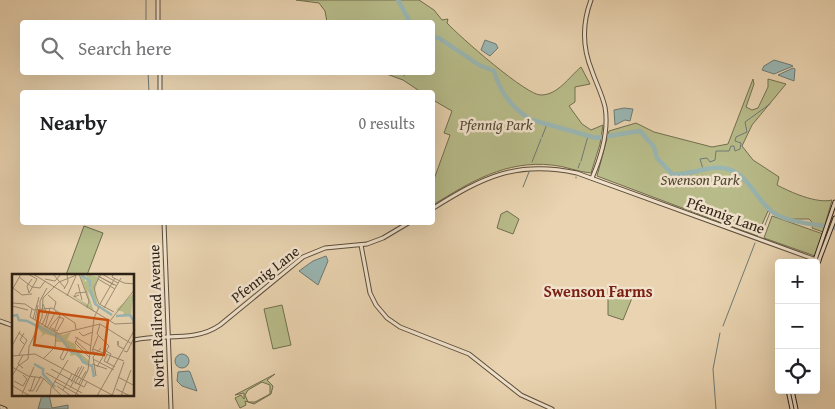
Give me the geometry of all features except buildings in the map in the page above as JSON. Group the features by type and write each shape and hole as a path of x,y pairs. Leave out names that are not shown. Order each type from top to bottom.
{"street":[{"path":"158,0 158,20"},
{"path":"591,0 585,22 585,50 604,102 605,131 592,178"},
{"path":"160,75 160,90"},
{"name":"Pfennig Lane","path":"435,207 476,182 502,172 519,169 552,168 592,178 811,259"},
{"path":"817,259 833,218 835,202"},
{"name":"North Railroad Avenue","path":"164,225 171,409"},
{"name":"Pfennig Lane","path":"135,340 193,336 213,329 291,265 309,253 325,248 361,245 383,238 405,225"},
{"path":"361,245 370,293 376,305 387,318 400,327 469,354 521,395 552,409"},
{"path":"0,321 12,325"},
{"path":"789,394 792,409"},
{"path":"793,394 796,409"},
{"path":"0,407 5,409"}],"green space":[{"name":"Pfennig Park","path":"296,0 419,0 434,10 442,20 448,19 447,23 454,30 508,76 533,93 541,95 558,89 581,67 590,84 575,87 575,102 569,106 582,124 591,130 603,125 600,144 591,173 552,165 535,164 519,166 489,174 435,204 435,176 450,135 444,133 452,111 435,101 435,90 418,90 403,80 389,75 435,75 435,20 327,20 325,11 319,3"},
{"name":"Swenson Park","path":"753,79 754,84 746,107 752,110 758,108 768,87 768,79 786,84 752,125 742,146 753,160 779,177 777,185 811,199 832,200 823,232 812,228 813,223 809,219 787,219 768,211 757,236 597,176 609,131 636,123 654,132 712,147 728,144"},
{"path":"507,211 519,219 513,234 497,228 501,214"},
{"path":"772,216 823,234 815,256 764,238"},
{"path":"84,226 103,233 87,274 66,274"},
{"path":"608,288 632,298 623,320 608,315"},
{"path":"282,305 291,345 273,349 264,309"},
{"path":"275,374 267,380 273,386 271,394 254,404 248,402 245,401 246,405 240,408 235,398 241,395 244,399 244,393 235,395","holes":["262,382 270,385 270,394 255,402 248,402 245,395 248,390"]}],"water":[{"path":"485,40 496,44 498,48 490,56 481,50"},
{"path":"774,60 793,66 774,74 762,70 764,66"},
{"path":"793,68 795,69 794,81 778,75"},
{"path":"633,109 630,121 625,120 615,125 614,110"},
{"path":"326,256 328,261 318,285 299,271 313,261"},
{"path":"179,354 185,354 189,361 185,368 179,368 175,364 175,358"},
{"path":"189,371 197,391 182,386 177,381 178,372"},
{"path":"42,396 49,396 52,408 68,405 68,409 38,409"}],"waterway":[{"path":"146,0 146,20"},
{"path":"398,0 409,20"},
{"path":"435,37 439,38 479,65 494,71 503,93 518,111 532,120 596,138 640,131 654,147 657,158 672,174 714,168 728,169 743,178 765,205 779,216 799,222 835,228"},
{"path":"148,75 149,90"},
{"path":"703,169 700,159 707,158 710,162 715,160 716,151 729,151 731,146 734,146 735,151 740,149 741,143 735,141 736,137 747,132 745,122 770,104"},
{"path":"542,137 547,124"},
{"path":"581,161 588,136"},
{"path":"532,162 541,139"},
{"path":"578,168 580,163"},
{"path":"523,187 529,172"},
{"path":"761,235 771,210"},
{"path":"723,326 755,243"},
{"path":"716,409 713,369 720,333"}],"district":[{"name":"Swenson Farms","path":"598,291"}]}
